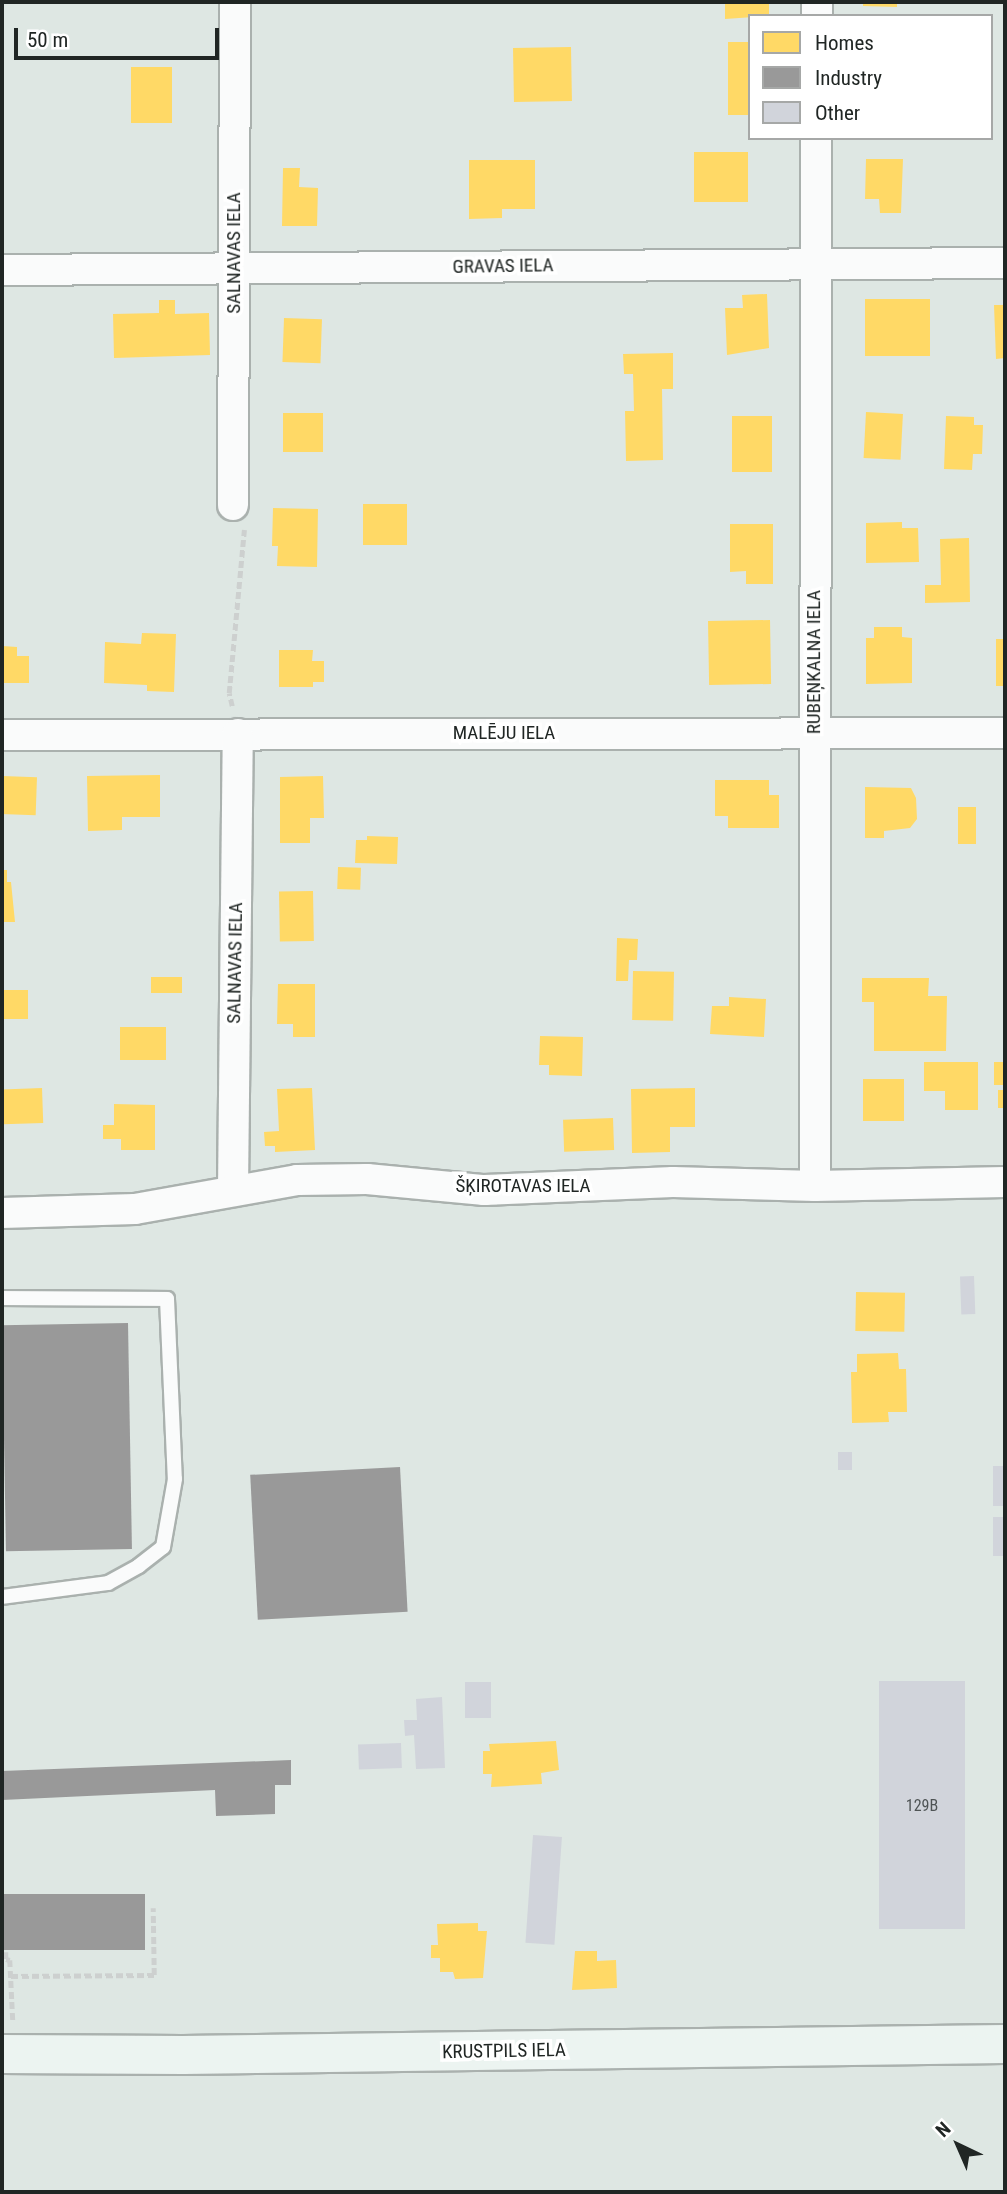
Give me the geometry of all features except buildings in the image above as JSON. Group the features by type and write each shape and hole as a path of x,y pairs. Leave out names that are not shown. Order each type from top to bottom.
{"street":[{"name":"SALNAVAS IELA","path":"233,505 235,2"},
{"name":"RUBEŅKALNA IELA","path":"815,1186 816,140"},
{"name":"GRAVAS IELA","path":"2,270 1005,263"},
{"name":"MALĒJU IELA","path":"2,735 1005,733"},
{"name":"SALNAVAS IELA","path":"233,1191 238,734"},
{"name":"ŠĶIROTAVAS IELA","path":"2,1213 135,1209 297,1180 367,1179 484,1190 697,1182 815,1186 1005,1182"},
{"name":"KRUSTPILS IELA","path":"8,2054 1005,2043"}],"lane":[{"path":"2,1298 167,1298 175,1479 163,1547 139,1566 108,1583 2,1597"}],"path":[{"path":"233,505 244,528 245,551 229,693 238,734"},
{"path":"11,1976 154,1975 153,1909"},
{"path":"6,1952 11,1976 8,2054"}]}
